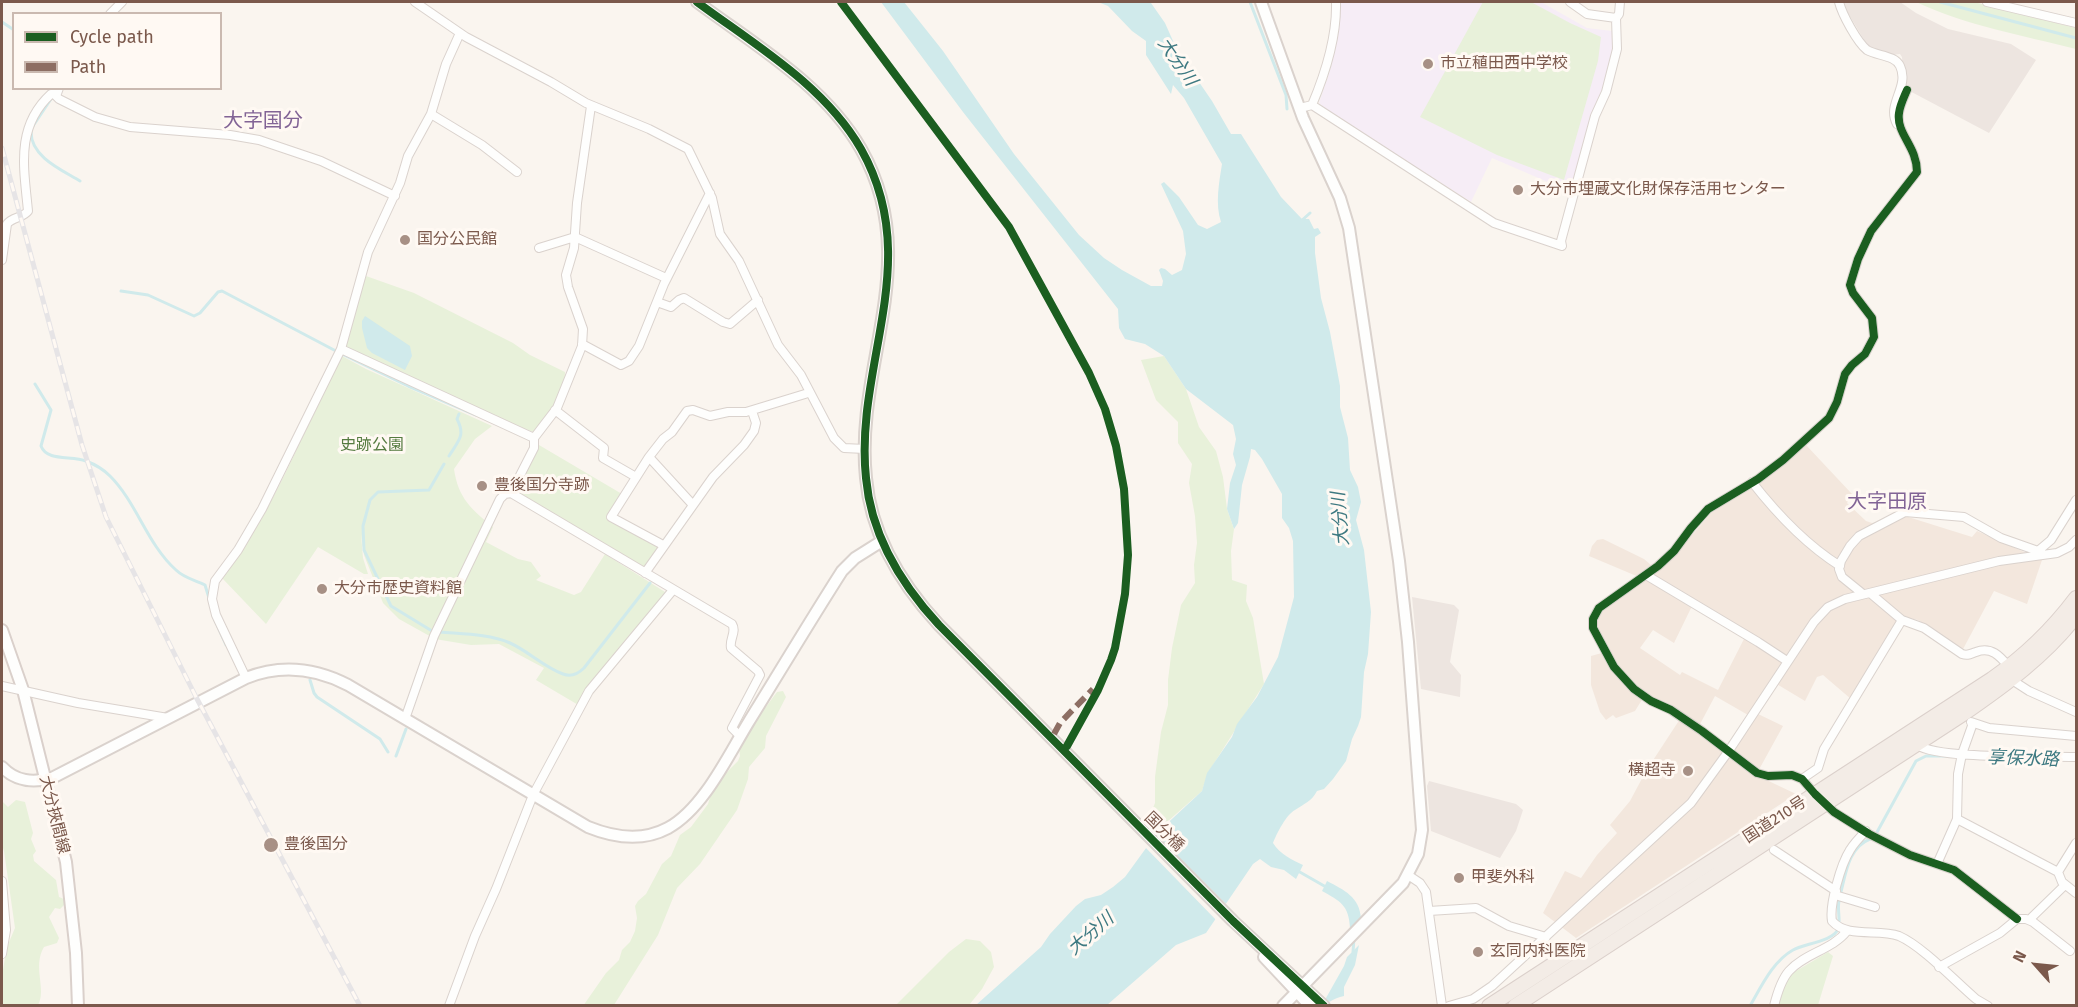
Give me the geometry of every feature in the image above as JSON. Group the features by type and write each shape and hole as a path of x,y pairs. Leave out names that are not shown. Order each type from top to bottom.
{"highway":[{"name":"国道210号","path":"1489,1005 1820,799 1968,719 2076,598"},
{"name":"国道210号","path":"1515,1005 2053,644 2076,616"}],"street":[{"path":"415,2 460,33 591,105 637,123 684,146 693,156 710,193 720,234 739,261 778,345 801,375 834,438 844,448 865,449"},
{"name":"国分橋","path":"697,2 786,68 822,99 853,136 875,180 884,213 889,262 865,449 867,492 882,541 903,581 928,613 1300,989 1318,1003"},
{"path":"1261,2 1300,108 1336,187 1347,219 1396,536 1408,642 1422,830 1418,854 1408,875 1396,892 1282,1005"},
{"path":"1312,105 1327,63 1336,21 1336,2"},
{"path":"1570,2 1587,14 1616,18"},
{"path":"1300,108 1312,105 1494,223 1562,246 1561,241 1591,128 1606,92 1617,49 1616,18 1620,2"},
{"path":"1839,2 1842,11 1865,47 1896,61 1901,67 1904,80 1893,114 1914,151 1917,161 1917,172 1870,231 1850,282 1853,292 1872,318 1873,339 1864,354 1845,374 1837,402 1829,418 1783,460 1752,482 1708,508 1674,551 1646,575 1595,612 1593,625 1602,647 1617,671 1630,686 1651,701 1678,714 1762,775 1776,777 1792,775 1802,778 1834,812 1910,855 1954,870 2017,919 2029,920 2070,951"},
{"path":"1986,2 2076,23"},
{"path":"246,678 216,615 212,599 213,587 218,575 238,550 262,509 341,349 368,252 395,196 408,156 431,114 446,64 460,33"},
{"path":"1902,130 1899,111 1907,90"},
{"path":"2,260 7,224 10,220 25,215 28,211 24,159 28,125 49,96 58,91 59,99 95,117 124,126 235,135 265,142 321,161 395,196"},
{"path":"534,438 555,410 582,344 582,323 566,278 575,237 577,203 591,105"},
{"path":"431,114 482,145 517,171"},
{"path":"582,344 621,365 625,364 639,346 666,278 710,193"},
{"path":"539,248 575,237 666,278"},
{"path":"657,302 671,308 684,298 730,324 758,300"},
{"path":"341,349 534,438 536,443 534,448 511,493"},
{"path":"663,545 611,517 649,457 689,410 711,416 728,412 752,411 805,394"},
{"path":"555,410 604,448 603,458 636,477"},
{"path":"645,573 716,472 744,445 754,431 756,423 752,411"},
{"path":"649,457 693,505"},
{"path":"1752,482 1774,510 1813,547 1840,566"},
{"path":"405,719 430,644 452,596 500,499 505,494 511,493 732,624 734,630 731,648 760,673 760,678 732,728 740,736"},
{"path":"2039,553 2051,540 2076,500"},
{"path":"2039,553 2001,538 1964,517 1907,512 1859,536 1847,550 1840,566 1842,577 1902,620 1924,628 1964,655 1982,650 1994,652 2010,673 2029,691 2076,712"},
{"path":"1449,1005 1467,1001 1487,990 1685,809 1728,752 1823,611 1840,601 1866,594 1999,561 2039,553 2060,552 2076,540"},
{"path":"2,767 18,779 30,782 46,780 58,776 246,678 279,669 315,671 348,685 597,831 624,837 646,836 667,829 687,814 700,798 842,571 855,558 882,541"},
{"path":"1646,575 1788,662"},
{"path":"449,1005 533,795 592,686 673,590"},
{"path":"1802,778 1818,768 1824,749 1902,620"},
{"name":"大分挾間線","path":"2,630 23,690 68,870 76,953 78,1005"},
{"path":"2,686 78,703 168,718"},
{"path":"1937,864 1957,819 1956,787 1968,719 1989,728 2076,736"},
{"path":"1917,745 1926,750 1962,754 2076,757"},
{"path":"1957,819 2058,872"},
{"path":"1866,831 1848,854 1835,893 1832,916 1841,928 1899,936 1918,948 1976,999 1988,1005"},
{"path":"2076,843 2058,872 2059,878 2076,893"},
{"path":"1774,850 1835,893 1875,907"},
{"path":"1408,875 1423,886 1429,911 1442,1005"},
{"path":"2,881 6,930 2,954"},
{"path":"2029,920 2065,885"},
{"path":"1429,911 1476,908 1506,924 1546,937"},
{"path":"1939,967 2000,933 2017,919"},
{"path":"1774,1005 1782,982 1790,970 1836,942 1841,928"}],"shaded area":[{"path":"1340,2 1541,2 1587,28 1612,31 1611,62 1571,192 1492,158 1471,202 1326,110 1319,103 1331,67 1340,21"},
{"path":"1843,2 1900,2 1948,29 2011,44 2036,60 1989,133 1904,88 1900,54 1891,55 1871,49"},
{"path":"1806,445 1852,494 1847,503 1866,521 1872,523 1905,516 1972,537 1977,531 2042,560 2027,604 1994,591 1962,651 1918,620 1901,616 1851,699 1823,675 1817,677 1805,701 1770,680 1748,715 1715,696 1699,726 1643,698 1635,711 1616,718 1613,715 1606,720 1600,712 1591,685 1591,656 1609,651 1597,621 1605,608 1646,580 1589,556 1592,546 1597,540 1603,539 1644,559 1658,571 1676,554 1711,513 1766,477","holes":["1692,606 1745,637 1718,690 1682,672 1680,675 1640,648 1653,630 1674,643"]},
{"path":"1412,597 1454,605 1459,610 1450,662 1461,675 1460,697 1421,689"},
{"path":"1758,714 1783,726 1756,775 1796,794 1576,938 1543,913 1565,871 1581,878 1597,855 1617,833 1610,825 1630,801 1646,771 1680,719 1711,740 1729,757"},
{"path":"1429,781 1516,804 1523,810 1516,831 1500,858 1431,831 1427,786"}],"green space":[{"path":"1483,2 1531,2 1601,37 1598,61 1564,180 1497,155 1420,117"},
{"path":"1916,2 1974,2 2076,28 2076,49 1975,24"},
{"path":"366,276 414,293 565,372 559,396 536,430 533,432 517,426 344,348"},
{"name":"史跡公園","path":"342,356 492,426 475,439 454,469 456,479 467,503 493,527 486,542 518,559 531,562 541,576 536,580 574,595 581,592 605,554 665,592 666,596 580,706 536,680 544,668 499,644 471,645 435,639 399,619 383,603 364,555 361,534 363,558 368,574 364,574 318,547 266,624 222,578 266,511 325,385"},
{"path":"1164,356 1186,389 1199,427 1216,451 1223,477 1227,509 1234,529 1231,551 1232,580 1247,585 1246,601 1253,618 1264,684 1208,773 1202,791 1159,829 1149,818 1155,803 1155,777 1161,732 1168,705 1172,648 1181,605 1195,583 1194,565 1197,543 1189,483 1192,464 1178,443 1178,422 1156,400 1141,360"},
{"path":"539,445 622,494 609,518 661,546 645,570 515,491"},
{"path":"783,691 786,697 766,736 765,748 749,767 748,779 737,810 700,864 677,888 658,935 614,1005 583,1006 630,942 635,931 637,918 635,906 638,901 646,894 662,864 671,856 680,835 691,827 708,804 719,780 738,761 739,748 745,735 777,692"},
{"path":"16,800 25,802 33,833 31,839 36,851 33,855 34,861 56,880 59,897 66,903 60,909 55,908 49,917 59,938 57,943 44,947 41,955 39,970 41,992 38,1005 2,1005 2,975 7,947 15,928 2,845 2,801 8,807"},
{"path":"966,939 980,941 991,952 994,967 982,989 969,1005 896,1005 949,952"},
{"path":"1828,952 1833,956 1818,1005 1778,1006 1791,974"}],"water":[{"name":"大分川","path":"881,2 904,2 943,51 1014,154 1079,235 1104,258 1151,286 1162,286 1163,281 1159,270 1161,268 1172,275 1182,270 1186,254 1183,231 1161,184 1164,182 1179,197 1198,225 1207,229 1221,222 1218,201 1222,164 1184,98 1173,85 1171,94 1146,55 1146,41 1132,31 1108,6 1098,2 1151,3 1165,23 1177,50 1212,101 1231,134 1241,134 1281,197 1302,219 1309,219 1314,229 1318,228 1321,233 1315,237 1315,253 1321,298 1340,386 1340,407 1348,438 1350,470 1358,487 1361,502 1356,520 1364,550 1371,612 1361,717 1346,761 1324,789 1317,791 1310,800 1288,816 1273,843 1291,859 1303,865 1296,879 1284,870 1271,867 1260,859 1253,864 1206,933 1176,945 1107,1005 976,1005 1041,947 1076,906 1085,899 1101,895 1125,877 1157,833 1202,791 1207,773 1232,737 1237,724 1257,697 1278,657 1294,597 1293,541 1289,528 1282,518 1282,494 1262,459 1255,450 1251,449 1242,485 1238,523 1234,529 1227,509 1230,483 1236,465 1233,454 1236,439 1233,425 1186,389 1164,356 1145,344 1125,339 1119,328 1118,309 963,112"},
{"path":"365,316 410,346 412,356 405,370 372,353 367,348 362,328"},
{"path":"1327,881 1350,895 1358,905 1361,919 1350,928 1348,914 1342,905 1322,891"},
{"path":"1359,945 1355,965 1344,987 1344,996 1317,1006 1326,998 1347,957"}],"pier":[{"path":"1154,832 1229,907 1218,922 1144,846"}],"waterway":[{"path":"1250,2 1286,95 1287,109"},
{"name":"享保水路","path":"1940,2 2076,38"},
{"path":"2,22 12,29"},
{"path":"33,126 51,99"},
{"path":"31,132 32,141 42,156 80,181"},
{"path":"1300,222 1310,213"},
{"path":"121,291 148,295 194,316 200,313 218,292 222,291 334,350"},
{"path":"344,355 476,415"},
{"path":"35,384 51,410 41,446 44,451 54,456 86,461 108,474 128,498 149,536 166,560 182,575 205,585 209,598"},
{"path":"449,456 461,434 457,419 459,414"},
{"path":"432,631 391,606 364,550 363,526 370,500 378,492 429,490 444,464"},
{"path":"438,634 440,632 466,634 502,640 517,646 556,671 566,675 574,674 584,668 650,583"},
{"path":"213,616 226,645"},
{"path":"310,680 317,697 380,739 388,752"},
{"path":"396,756 406,729"},
{"name":"享保水路","path":"1876,834 1916,761 1926,756 1946,756"},
{"name":"享保水路","path":"1841,892 1849,861 1857,848 1870,839"},
{"path":"1298,871 1326,887"},
{"name":"享保水路","path":"1750,1006 1779,961 1793,950 1825,939 1835,933 1839,926 1839,901"},
{"path":"1353,952 1354,938"}],"railway":[{"path":"2,148 82,445 106,517 196,697 360,1006"}],"marked path":[{"path":"1054,734 1060,723 1093,689"}],"cycle path":[{"path":"697,2 787,68 828,105 846,126 861,149 879,191 887,232 888,273 869,394 865,436 866,478 874,519 900,575 939,625 1233,921 1324,1006"},
{"path":"841,2 1009,227 1089,373 1105,409 1116,446 1124,489 1128,555 1125,594 1111,660 1098,690 1067,746"},
{"path":"1907,90 1900,107 1899,120 1903,134 1914,155 1917,172 1871,231 1858,259 1850,285 1853,293 1872,318 1874,337 1865,354 1845,374 1837,402 1829,418 1783,460 1758,479 1708,509 1674,551 1658,566 1599,608 1593,619 1593,628 1614,667 1634,689 1651,701 1671,710 1702,731 1757,773 1768,776 1792,775 1802,779 1834,812 1869,834 1910,855 1954,870 2017,919"}],"place":[{"name":"市立稙田西中学校","path":"1428,64"},
{"name":"大分市埋蔵文化財保存活用センター","path":"1518,190"},
{"name":"国分公民館","path":"405,240"},
{"name":"豊後国分寺跡","path":"482,486"},
{"name":"大分市歴史資料館","path":"322,589"},
{"name":"横超寺","path":"1688,771"},
{"name":"豊後国分","path":"271,845"},
{"name":"甲斐外科","path":"1459,878"},
{"name":"玄同内科医院","path":"1478,952"}],"district":[{"name":"大字国分","path":"263,121"},
{"name":"大字田原","path":"1887,502"}]}
